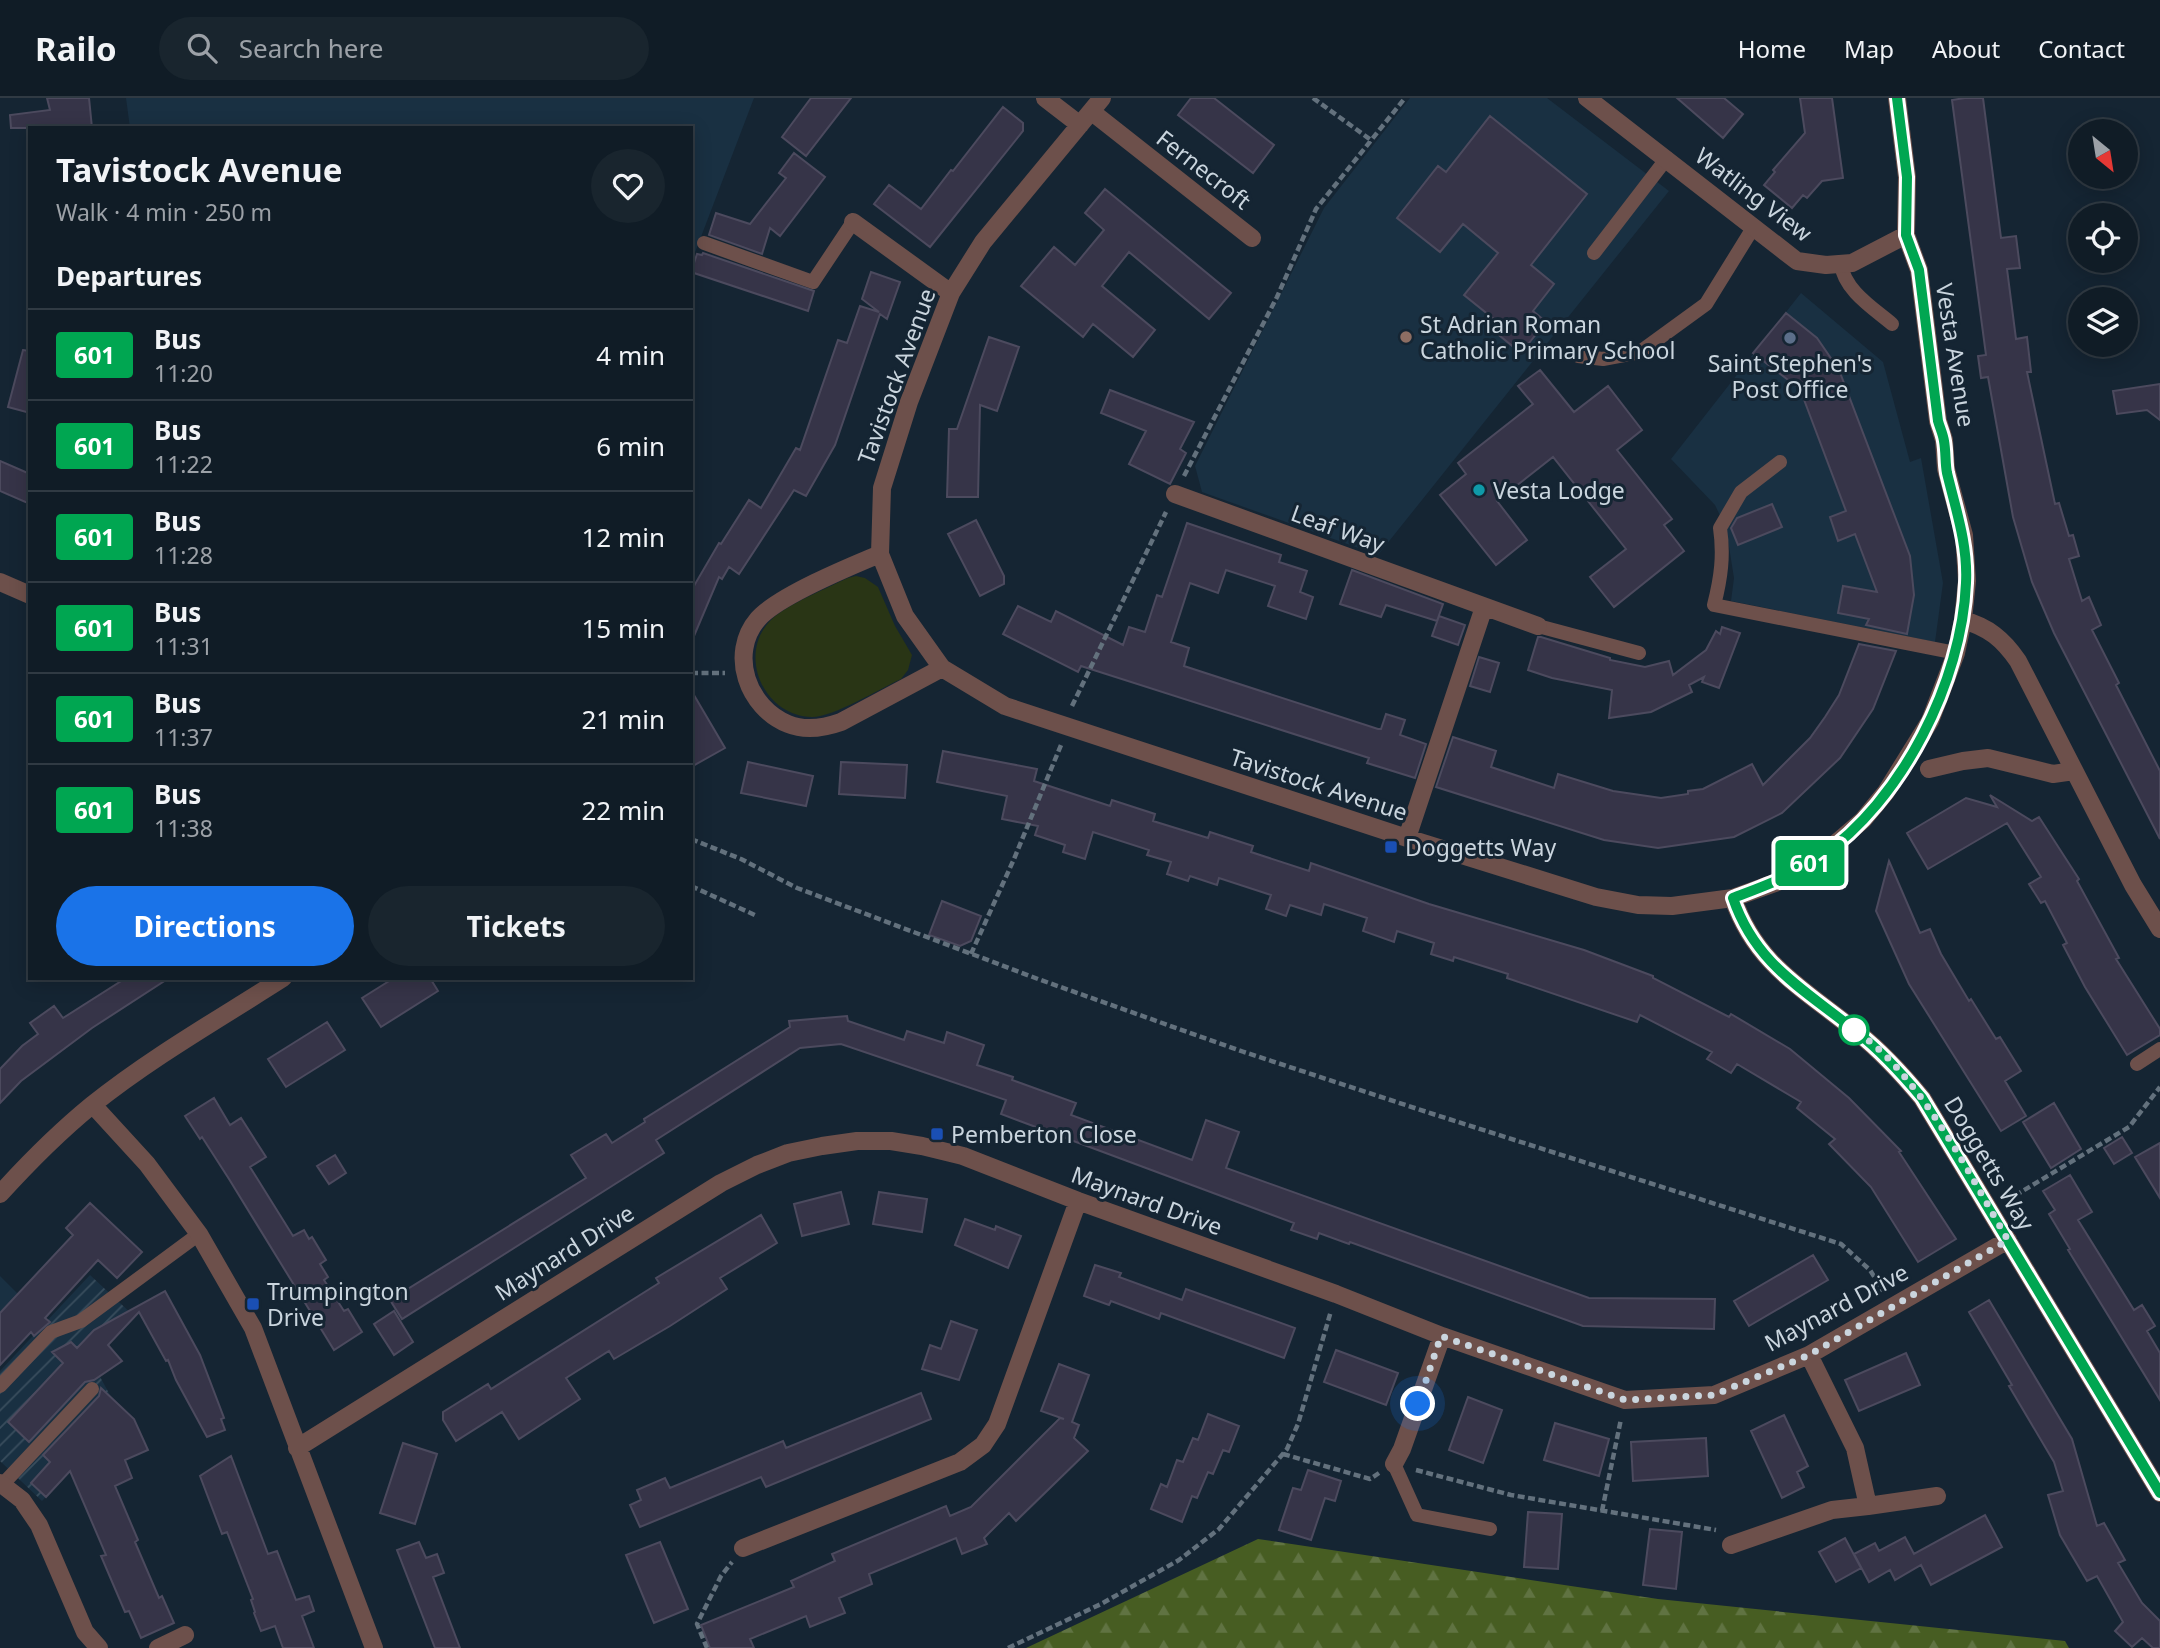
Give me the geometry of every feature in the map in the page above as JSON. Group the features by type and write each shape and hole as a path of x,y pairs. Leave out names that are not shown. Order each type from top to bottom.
{"street":[{"name":"Fernecroft","path":"1045,98 1092,112 1252,238"},
{"name":"Watling View","path":"1587,98 1797,261 1852,263 1906,235"},
{"name":"Vesta Avenue","path":"1733,898 1783,880 1821,856 1863,820 1886,792 1930,722 1956,653 1963,620 1967,581 1964,535 1946,469 1919,270 1906,235 1907,177 1897,98"},
{"name":"Tavistock Avenue","path":"1092,112 983,243 951,293 909,402 881,488 880,554 905,616 942,668 1005,706 1596,897 1638,905 1672,906 1733,898"},
{"path":"853,222 951,293"},
{"name":"Leaf Way","path":"1175,494 1538,626"},
{"path":"880,554 850,566 778,604 760,617 750,631 743,653 750,689 760,705 789,725 815,728 841,722 942,668"},
{"path":"0,582 28,594"},
{"path":"1407,838 1484,607"},
{"path":"1963,620 1989,630 2012,652 2036,692 2133,885 2160,929"},
{"path":"1929,769 1988,758 2046,773 2074,771"},
{"name":"Doggetts Way","path":"1733,898 1751,938 1766,958 1889,1059 1922,1098 2160,1493"},
{"path":"0,1194 43,1148 93,1105 162,1054 280,980"},
{"path":"93,1105 147,1164 200,1234 253,1328 374,1648"},
{"name":"Maynard Drive","path":"297,1448 721,1183 788,1153 857,1141 891,1141 963,1156 1078,1201 1336,1294 1441,1336 1625,1400 1714,1395 1809,1355 2008,1240"},
{"path":"743,1548 960,1462 983,1445 998,1424 1078,1201"},
{"path":"1394,1464 1402,1449 1441,1336"},
{"path":"1809,1355 1855,1448 1868,1506"},
{"path":"2,1484 22,1500 39,1525 85,1632 99,1648"},
{"path":"1731,1545 1832,1510 1937,1496"},
{"path":"158,1648 185,1635"}],"lane":[{"path":"1594,253 1667,158"},
{"path":"704,243 813,282 853,222"},
{"path":"1578,356 1603,359 1640,352 1695,312 1706,303 1753,228"},
{"path":"1841,264 1842,273 1851,288 1892,324"},
{"path":"1780,462 1741,492 1720,528 1723,545 1722,573 1714,605 1956,653"},
{"path":"1538,626 1639,653"},
{"path":"2137,1064 2160,1049"},
{"path":"0,1386 51,1332 81,1321 200,1234"},
{"path":"2,1484 92,1389"},
{"path":"1394,1464 1417,1515 1490,1529"}],"path":[{"path":"1313,98 1371,140"},
{"path":"693,673 745,673"},
{"path":"693,840 741,859 797,888 890,925 1244,1052 1842,1244 1871,1270 1891,1306"},
{"path":"693,887 757,916"},
{"path":"1990,1210 2129,1127 2160,1087"},
{"path":"1008,1648 1101,1604 1179,1560 1219,1529 1283,1454 1298,1424 1336,1294"},
{"path":"1602,1511 1625,1400"},
{"path":"1283,1454 1370,1479 1394,1464 1511,1495 1718,1531 1731,1545"},
{"path":"706,1648 697,1624 721,1576 743,1548"}],"shaded area":[{"path":"126,98 754,98 693,258 693,126 130,126"},
{"name":"St Adrian Roman Catholic Primary School","path":"1410,98 1547,98 1669,191 1378,555 1202,492 1195,466 1324,208"},
{"path":"1801,293 1883,362 1910,462 1921,458 1943,583 1935,642 1731,601 1734,578 1726,528 1715,505 1671,459"},
{"path":"90,1275 135,1317 92,1362 111,1397 126,1411 42,1501 0,1461 0,1371"},
{"path":"0,1276 18,1294 0,1313"}],"green space":[{"path":"856,576 865,578 878,587 895,626 912,655 908,670 901,679 832,712 812,717 795,714 768,695 760,680 756,649 761,633 772,619 787,608"},
{"path":"1258,1539 1658,1599 2065,1641 2069,1648 1026,1648"}],"building":[{"path":"47,98 89,98 92,126 11,128 10,115 50,110"},
{"path":"811,98 851,98 806,156 782,137"},
{"path":"1191,98 1214,98 1274,145 1253,173 1178,115"},
{"path":"1677,98 1724,98 1743,114 1723,138"},
{"path":"1800,98 1832,98 1843,178 1822,181 1807,198 1803,195 1792,208 1764,185 1775,172 1773,170 1805,133"},
{"path":"1983,98 2001,238 2016,236 2020,268 2007,269 2016,339 2027,337 2031,372 2027,372 2055,504 2059,503 2069,536 2073,535 2079,556 2069,559 2082,601 2089,597 2101,625 2092,630 2119,683 2116,685 2160,771 2160,839 2054,633 2032,582 2013,517 1988,377 1981,378 1978,356 1986,355 1952,100"},
{"path":"1003,107 1023,123 1023,131 930,247 874,204 889,185 921,209"},
{"path":"1490,116 1587,194 1531,265 1554,284 1533,311 1546,322 1521,353 1489,327 1495,320 1464,295 1498,253 1463,224 1440,252 1397,218 1438,166 1446,172"},
{"path":"794,153 825,177 780,236 770,228 762,254 709,235 716,213 750,224 786,178 779,173"},
{"path":"1105,189 1231,293 1209,319 1129,252 1102,286 1155,330 1133,357 1093,324 1083,337 1021,286 1054,247 1075,265 1104,230 1085,213"},
{"path":"703,253 814,291 808,311 693,273 697,254"},
{"path":"871,272 900,282 887,319 880,314 835,445 806,496 794,490 739,574 729,567 722,579 719,577 693,638 693,588 719,543 721,544 749,500 761,508 796,448 800,450 838,340 847,343 860,306 879,312 862,299"},
{"path":"1786,313 1817,338 1839,370 1910,556 1914,595 1907,634 1866,625 1869,619 1838,613 1843,586 1877,592 1855,534 1838,541 1830,517 1846,511 1800,389 1753,353"},
{"path":"989,337 1019,347 997,411 980,405 978,497 947,497 949,429 957,429"},
{"path":"23,350 28,351 28,412 8,407"},
{"name":"Vesta Lodge","path":"1540,370 1574,412 1608,386 1642,430 1617,450 1672,519 1664,525 1684,551 1614,607 1590,577 1626,549 1553,457 1497,501 1527,540 1496,565 1440,495 1466,474 1458,463 1533,404 1518,386"},
{"path":"2160,384 2160,420 2147,410 2117,414 2113,391"},
{"path":"1110,390 1194,422 1180,449 1186,453 1170,484 1129,464 1146,431 1101,413"},
{"path":"0,461 28,473 28,503 0,491"},
{"path":"1772,504 1782,527 1738,545 1731,528 1737,518"},
{"path":"976,520 1004,576 1004,584 980,596 948,534"},
{"path":"1187,523 1281,555 1279,562 1307,571 1300,592 1313,597 1306,619 1268,606 1275,586 1226,570 1218,593 1190,583 1171,642 1189,648 1184,666 1378,729 1381,729 1386,714 1405,720 1400,735 1426,744 1415,778 1367,763 1369,758 1081,666 1078,672 1003,634 1018,606 1051,622 1056,611 1123,645 1129,627 1145,632 1157,595 1162,597"},
{"path":"1352,570 1443,604 1437,621 1386,605 1381,617 1340,604"},
{"path":"1439,616 1465,625 1458,645 1432,636"},
{"path":"1722,627 1740,633 1719,688 1702,682 1704,677 1689,685 1692,692 1651,712 1609,718 1612,690 1552,678 1528,670 1538,637 1541,637 1610,660 1645,667 1669,661 1673,675 1706,650 1716,631 1720,634"},
{"path":"1859,644 1896,651 1873,709 1840,758 1782,813 1734,837 1658,848 1604,840 1436,787 1453,737 1496,751 1491,767 1554,788 1558,774 1613,791 1661,798 1703,789 1752,764 1763,785 1810,738 1825,717 1839,695"},
{"path":"1479,657 1499,663 1490,692 1470,686"},
{"path":"693,693 725,748 693,766"},
{"path":"943,751 1037,769 1034,781 1110,806 1112,800 1155,814 1153,821 1208,838 1210,832 1253,846 1251,852 1309,871 1311,863 1429,904 1584,950 1653,976 1729,1017 1731,1014 1790,1049 1849,1098 1901,1151 1899,1152 1956,1239 1918,1262 1871,1187 1829,1144 1835,1139 1797,1108 1801,1102 1737,1064 1731,1073 1707,1059 1712,1052 1640,1015 1637,1022 1507,978 1508,974 1454,957 1453,961 1431,954 1434,943 1397,931 1394,942 1363,931 1367,918 1324,904 1321,915 1290,905 1286,916 1266,909 1271,895 1219,878 1217,885 1190,876 1188,881 1167,874 1171,862 1147,855 1149,850 1093,832 1085,859 1063,852 1065,845 1035,835 1038,826 1002,819 1007,796 937,782"},
{"path":"748,762 813,776 806,806 741,793"},
{"path":"841,762 907,765 905,798 839,794"},
{"path":"1990,795 2032,821 2039,817 2079,879 2077,881 2119,958 2116,959 2160,1029 2160,1035 2127,1055 2085,987 2063,945 2067,943 2045,901 2041,903 2029,884 2041,877 2007,823 1928,869 1907,833 1966,798 1997,807"},
{"path":"1889,861 1920,933 1930,929 1941,954 1969,1001 1971,999 1996,1039 2000,1037 2021,1071 2005,1081 2026,1116 2001,1131 1909,984 1876,911"},
{"path":"942,901 981,916 971,941 960,946 929,935"},
{"path":"123,980 166,980 92,1028 21,1081 0,1103 0,1069 38,1034 30,1023 54,1006 63,1018"},
{"path":"391,980 431,980 438,991 381,1027 362,998"},
{"path":"847,1016 848,1021 904,1040 907,1031 944,1043 947,1032 984,1045 977,1065 1076,1103 1071,1115 1192,1160 1206,1120 1239,1132 1226,1168 1589,1298 1715,1299 1714,1329 1583,1326 1350,1242 1349,1244 1319,1233 1317,1239 1291,1230 1294,1223 1001,1114 1006,1100 841,1044 800,1048 656,1140 664,1153 402,1319 390,1300 586,1178 571,1155 606,1134 612,1143 645,1122 644,1119 790,1027 789,1021"},
{"path":"327,1022 345,1050 286,1087 268,1059"},
{"path":"214,1098 230,1125 241,1118 266,1157 250,1167 293,1236 304,1230 309,1239 312,1237 326,1260 320,1264 328,1277 324,1280 344,1311 348,1309 362,1332 334,1350 229,1179 185,1116"},
{"path":"2054,1103 2081,1149 2051,1168 2023,1122"},
{"path":"2122,1137 2132,1153 2114,1164 2104,1148"},
{"path":"2160,1143 2160,1198 2135,1157"},
{"path":"335,1155 346,1173 329,1184 317,1166"},
{"path":"2070,1175 2092,1212 2078,1220 2134,1310 2142,1305 2155,1326 2147,1331 2160,1353 2160,1400 2068,1250 2070,1249 2049,1214 2055,1210 2043,1191"},
{"path":"841,1192 849,1224 802,1236 794,1204"},
{"path":"879,1192 927,1199 922,1232 873,1224"},
{"path":"90,1203 142,1252 117,1278 98,1260 45,1318 50,1322 34,1336 31,1332 0,1365 0,1313 73,1235 66,1228"},
{"path":"761,1215 777,1243 720,1278 727,1289 670,1326 614,1359 609,1351 566,1378 580,1399 519,1439 502,1412 456,1441 443,1420 443,1412 488,1384 491,1389 659,1283 656,1278"},
{"path":"965,1219 995,1230 996,1226 1021,1236 1008,1268 955,1245"},
{"path":"1813,1255 1828,1280 1749,1326 1734,1301"},
{"path":"1095,1265 1121,1273 1119,1277 1182,1300 1186,1289 1295,1328 1284,1358 1161,1313 1159,1319 1111,1301 1109,1305 1084,1296"},
{"path":"165,1291 200,1355 224,1418 221,1419 225,1430 207,1437 168,1360 166,1361 139,1312 108,1345 122,1361 94,1380 85,1382 29,1442 8,1422 63,1363 52,1352 71,1342 77,1348 94,1330"},
{"path":"1989,1300 2072,1439 2097,1526 2104,1523 2125,1560 2118,1563 2142,1603 2160,1621 2160,1648 2153,1648 2142,1638 2132,1647 2115,1631 2123,1622 2097,1576 2087,1581 2060,1535 2048,1495 2063,1491 2054,1462 1969,1312"},
{"path":"394,1311 413,1342 394,1355 374,1324"},
{"path":"951,1321 977,1330 959,1380 922,1369 930,1345 941,1349"},
{"path":"1336,1350 1398,1373 1386,1405 1324,1382"},
{"path":"1906,1353 1920,1385 1859,1411 1845,1380"},
{"path":"1059,1364 1089,1375 1072,1422 1079,1425 1074,1438 1088,1451 1016,1521 1009,1513 984,1538 987,1544 962,1554 956,1538 869,1574 872,1584 839,1598 845,1613 810,1627 806,1616 750,1639 754,1648 710,1648 701,1625 794,1587 791,1581 835,1561 832,1554 946,1506 950,1516 971,1507 1060,1418 1064,1419 1041,1411"},
{"path":"101,1388 134,1419 148,1450 125,1460 132,1478 115,1486 159,1598 162,1596 174,1623 141,1638 129,1611 125,1612 101,1556 106,1555 70,1471 46,1497 31,1483 50,1462 43,1455 99,1396"},
{"path":"921,1393 931,1419 766,1487 761,1477 640,1527 630,1505 641,1500 637,1490 665,1478 670,1488 783,1441 786,1448"},
{"path":"1468,1397 1502,1410 1483,1463 1449,1450"},
{"path":"1208,1414 1239,1426 1229,1452 1223,1450 1213,1474 1208,1472 1197,1498 1192,1496 1182,1522 1151,1509 1161,1484 1167,1487 1177,1460 1183,1462 1193,1438 1198,1440"},
{"path":"1784,1415 1808,1466 1797,1472 1804,1487 1782,1498 1751,1431"},
{"path":"1555,1423 1609,1439 1599,1476 1544,1460"},
{"path":"1706,1438 1708,1476 1633,1481 1631,1442"},
{"path":"403,1443 437,1454 415,1524 380,1513"},
{"path":"231,1456 268,1554 277,1551 296,1600 309,1596 314,1611 302,1616 314,1648 283,1648 275,1626 261,1631 254,1613 253,1599 227,1532 222,1534 200,1476"},
{"path":"1308,1470 1341,1481 1335,1501 1325,1498 1311,1540 1279,1530 1293,1488 1301,1490"},
{"path":"1528,1512 1562,1514 1558,1569 1524,1567"},
{"path":"1985,1515 2002,1547 1931,1585 1921,1565 1895,1580 1890,1570 1869,1582 1854,1554 1875,1543 1879,1551 1905,1537 1914,1554"},
{"path":"1650,1529 1682,1532 1676,1589 1643,1585"},
{"path":"1845,1538 1861,1568 1836,1582 1819,1552"},
{"path":"419,1542 426,1558 437,1554 444,1573 433,1577 460,1648 435,1648 397,1550"},
{"path":"660,1542 688,1609 654,1623 626,1555"}],"bus line":[{"name":"601","path":"1897,98 1907,177 1906,235 1919,270 1946,469 1964,535 1967,581 1963,620 1956,653 1930,722 1886,792 1863,820 1821,856 1783,880 1733,898 1751,938 1766,958 1889,1059 1922,1098 2160,1493"}],"place":[{"name":"St Adrian Roman Catholic Primary School","path":"1406,337"},
{"name":"Saint Stephen's Post Office","path":"1790,338"},
{"name":"Vesta Lodge","path":"1479,490"},
{"name":"Doggetts Way","path":"1391,847"},
{"name":"Pemberton Close","path":"937,1134"},
{"name":"Trumpington Drive","path":"253,1304"}],"route":[{"path":"1418,1404 1441,1336 1625,1400 1714,1395 1809,1355 2008,1240 1922,1098 1889,1059 1854,1030"}]}
